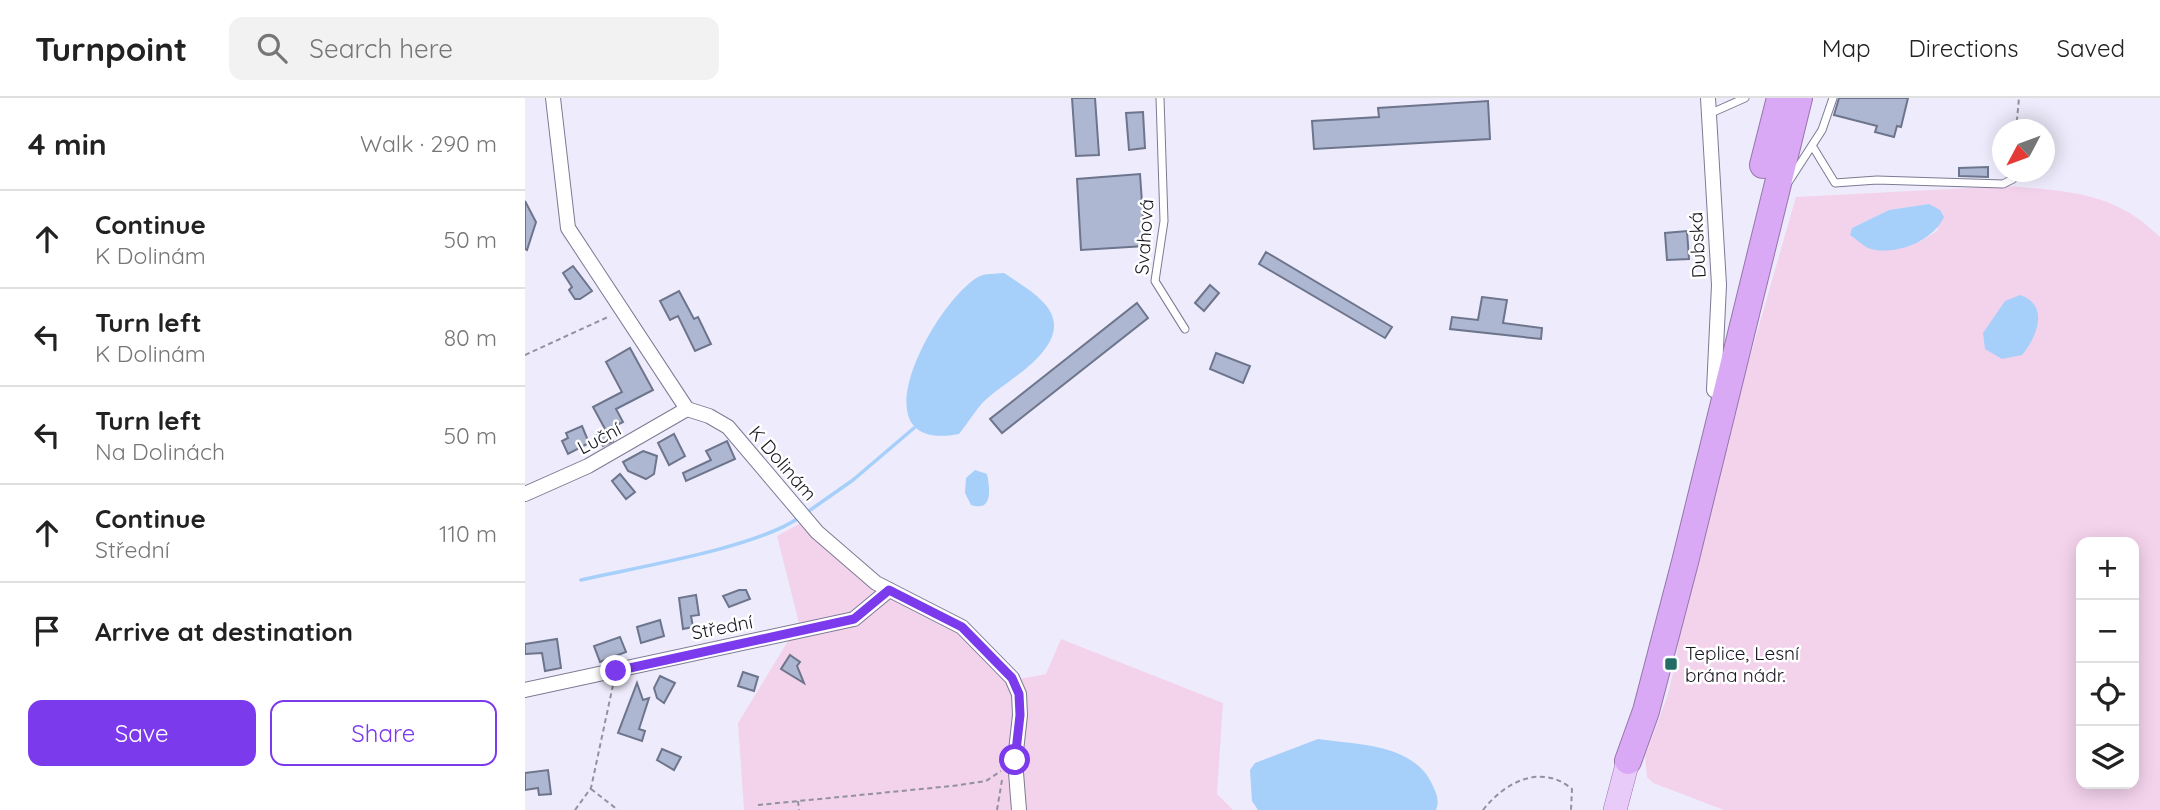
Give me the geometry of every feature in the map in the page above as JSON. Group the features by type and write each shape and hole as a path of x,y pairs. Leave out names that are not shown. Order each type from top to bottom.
{"highway":[{"path":"1628,761 1681,551 1714,390 1780,98"},
{"path":"1628,761 1649,699 1799,98"}],"main road":[{"path":"1615,810 1628,761"}],"street":[{"path":"553,98 568,228 687,409"},
{"name":"Dubská","path":"1708,98 1719,285 1714,390"},
{"name":"Luční","path":"525,494 600,459 687,409"},
{"name":"K Dolinám","path":"687,409 709,416 727,427 817,533 889,590 962,627 1012,678 1019,705 1015,760 1019,810"},
{"name":"Střední","path":"525,690 854,619 889,590"}],"lane":[{"name":"Svahová","path":"1160,98 1164,221 1155,281 1185,329"},
{"path":"1709,114 1745,98"},
{"path":"1756,269 1770,247 1788,183 1813,147 1833,98"},
{"path":"1813,147 1835,183 1877,180 2007,182"}],"path":[{"path":"2016,119 2019,98"},
{"path":"525,355 621,310"},
{"path":"575,810 590,788 616,671"},
{"path":"758,805 986,781 1005,766"},
{"path":"1483,810 1494,796 1518,780 1540,775 1560,779 1572,789 1571,810"},
{"path":"997,810 1001,786"},
{"path":"590,788 618,810"},
{"path":"798,801 799,810"}],"shaded area":[{"path":"2008,186 2071,192 2090,197 2108,202 2143,222 2160,237 2160,810 1724,810 1653,783 1647,777 1645,756 1667,697 1676,661 1682,616 1722,454 1796,197","holes":["1930,204 1938,230 1916,243 1894,249 1872,246 1850,235 1852,228 1889,210"]},
{"path":"799,524 875,590 958,631 1008,681 1046,674 1061,639 1223,703 1217,794 1233,810 744,810 738,723 799,623 777,536"}],"water":[{"path":"1929,204 1940,210 1944,217 1931,233 1912,245 1879,250 1868,248 1850,235 1852,228 1889,210"},
{"path":"1004,273 1039,298 1052,316 1054,330 1049,343 1027,367 986,400 959,434 928,434 911,422 907,400 912,373 924,344 960,292 978,277"},
{"path":"2020,295 2035,306 2038,314 2036,331 2022,355 2002,359 1985,349 1983,333 2005,301"},
{"path":"975,470 987,474 989,486 987,502 978,506 971,505 965,493 966,478"},
{"path":"1318,739 1382,748 1412,761 1432,784 1438,800 1436,810 1258,810 1252,801 1250,770 1255,763"}],"building":[{"path":"1072,98 1095,98 1099,155 1076,156"},
{"path":"1839,98 1908,98 1901,127 1897,126 1894,137 1875,132 1877,126 1834,115"},
{"path":"1488,101 1490,139 1314,149 1312,121 1379,117 1378,108"},
{"path":"1143,112 1145,148 1129,150 1126,113"},
{"path":"1988,167 1988,177 1959,176 1959,168"},
{"path":"1140,174 1145,246 1081,250 1077,179"},
{"path":"525,201 536,222 527,250 525,249"},
{"path":"1687,231 1689,259 1667,260 1665,233"},
{"path":"1266,252 1392,327 1385,338 1259,264"},
{"path":"573,266 592,291 580,299 575,299 569,290 572,287 563,273"},
{"path":"1210,285 1219,293 1204,311 1195,303"},
{"path":"679,291 694,319 698,317 711,344 695,351 678,316 670,320 660,301"},
{"path":"1482,297 1507,300 1503,323 1542,328 1541,339 1450,329 1452,317 1478,320"},
{"path":"1137,303 1148,318 1002,433 990,419"},
{"path":"630,348 653,390 616,409 623,422 607,430 613,441 603,446 597,434 605,429 593,407 622,392 606,362"},
{"path":"1216,353 1250,366 1243,383 1210,369"},
{"path":"582,426 589,443 568,454 562,441 568,438 566,433"},
{"path":"674,434 685,456 669,465 658,443"},
{"path":"727,441 735,459 686,481 683,473 711,460 706,451"},
{"path":"643,451 657,456 654,474 646,479 628,471 623,462"},
{"path":"620,474 635,492 626,499 612,481"},
{"path":"746,590 750,599 729,607 723,596"},
{"path":"696,595 699,615 691,616 693,627 683,629 679,598"},
{"path":"660,620 664,636 641,643 637,627"},
{"path":"620,637 626,652 600,662 594,646"},
{"path":"557,639 561,668 545,671 542,653 525,654 525,644"},
{"path":"790,655 800,662 797,666 804,683 781,669"},
{"path":"743,672 758,677 754,691 738,686"},
{"path":"660,676 675,683 664,703 657,698 654,688"},
{"path":"637,683 643,700 649,698 639,729 645,731 642,741 618,733"},
{"path":"662,749 681,757 674,770 657,760"},
{"path":"548,770 551,794 539,795 538,788 525,790 525,773"}],"waterway":[{"path":"806,513 853,480 914,428"},
{"path":"581,580 727,547 781,528 800,517"}],"place":[{"name":"Teplice, Lesní brána nádr.","path":"1671,664"}],"route":[{"path":"616,671 680,654 716,649 854,619 889,590 962,627 1012,678 1019,694 1020,715 1015,760"}]}
